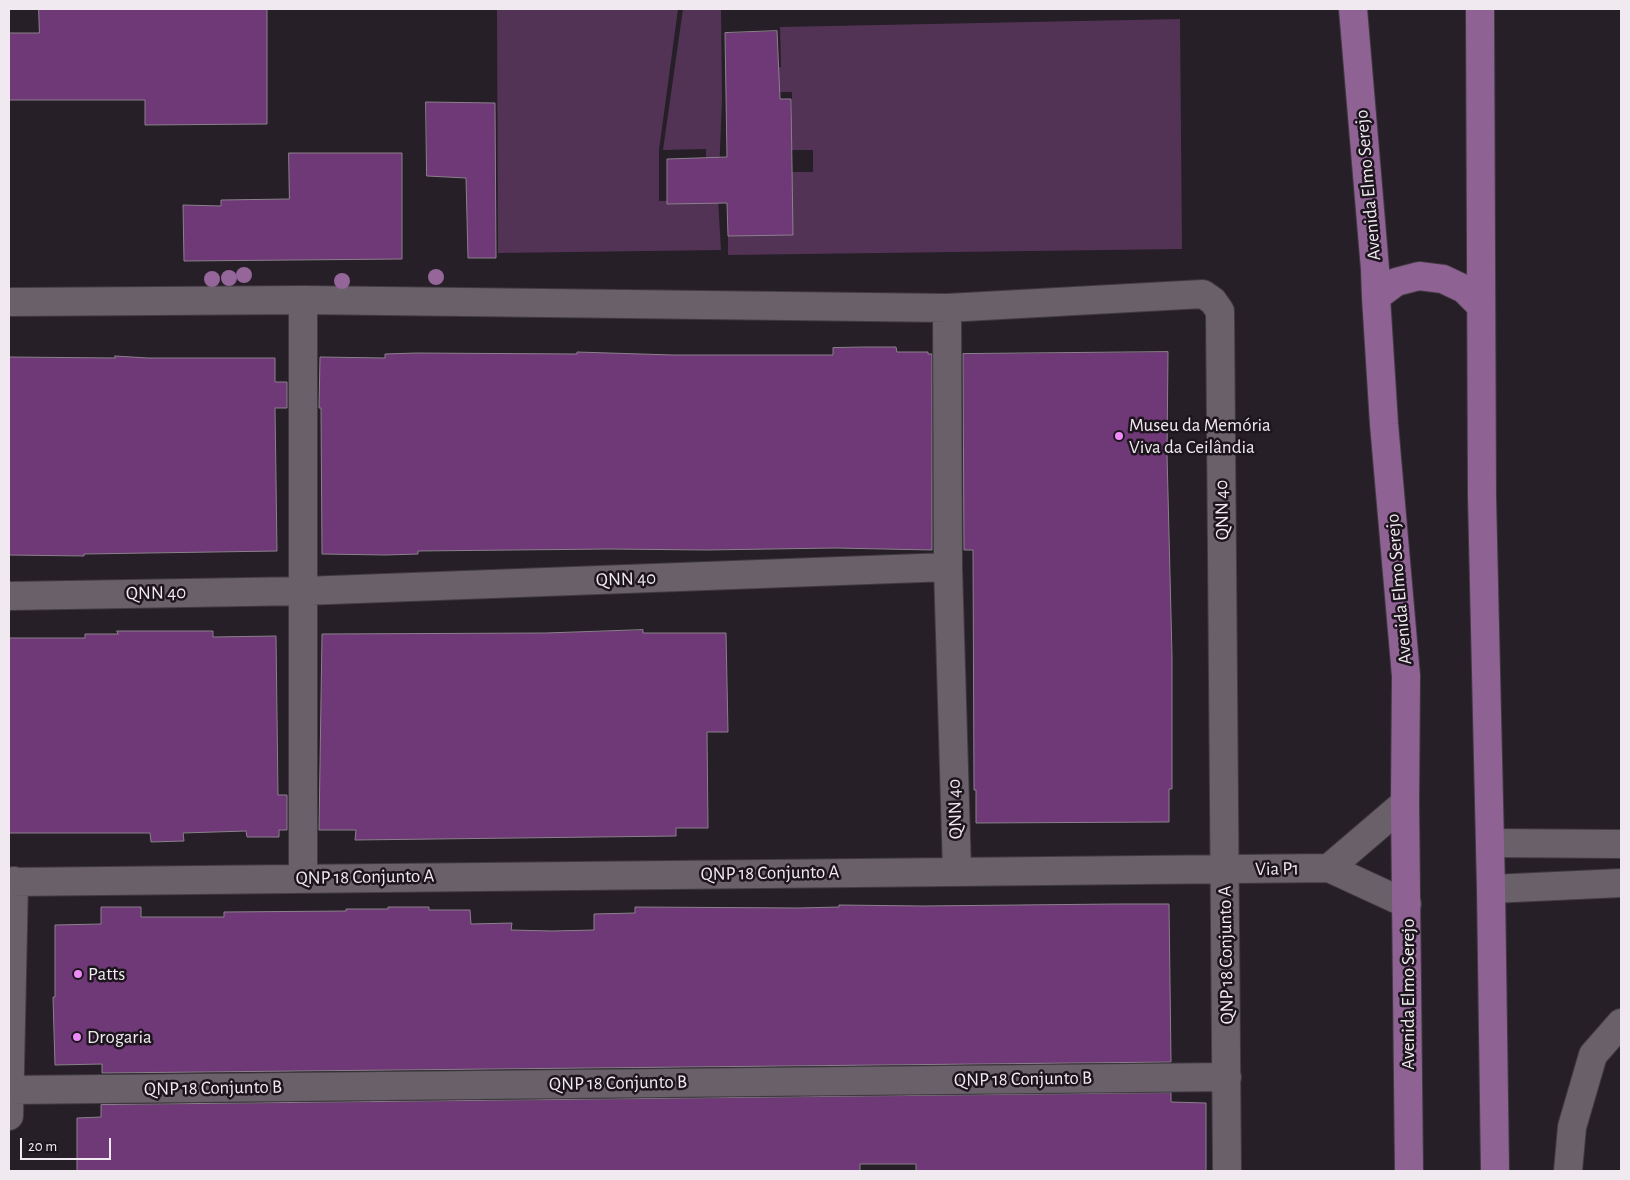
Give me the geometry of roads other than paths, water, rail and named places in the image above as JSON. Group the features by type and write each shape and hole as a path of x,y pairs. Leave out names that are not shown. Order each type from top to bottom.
{"main road":[{"name":"Avenida Elmo Serejo","path":"1353,9 1375,268 1384,424 1406,676 1405,803 1409,1171"},
{"path":"1480,9 1482,497 1495,1171"},
{"path":"1376,297 1396,282 1420,276 1443,279 1464,289 1481,306"}],"street":[{"name":"QNN 40","path":"9,302 303,300 947,308 1203,294 1220,311 1225,869"},
{"path":"303,300 303,878"},
{"name":"QNN 40","path":"947,308 948,567 957,871"},
{"name":"QNN 40","path":"9,596 304,591 948,567"},
{"path":"1329,868 1405,803"},
{"path":"1490,843 1621,844"},
{"name":"Via P1","path":"1225,869 1329,868 1407,904"},
{"name":"QNP 18 Conjunto A","path":"11,882 1225,869 1227,1171"},
{"path":"9,1116 11,882"},
{"path":"1491,889 1621,883"},
{"path":"1568,1171 1572,1127 1592,1055 1621,1023"},
{"name":"QNP 18 Conjunto B","path":"9,1090 1227,1077"}],"place":[{"name":"Museu da Memória Viva da Ceilândia","path":"1119,436"},
{"name":"Patts","path":"78,974"},
{"name":"Drogaria","path":"77,1037"}]}
